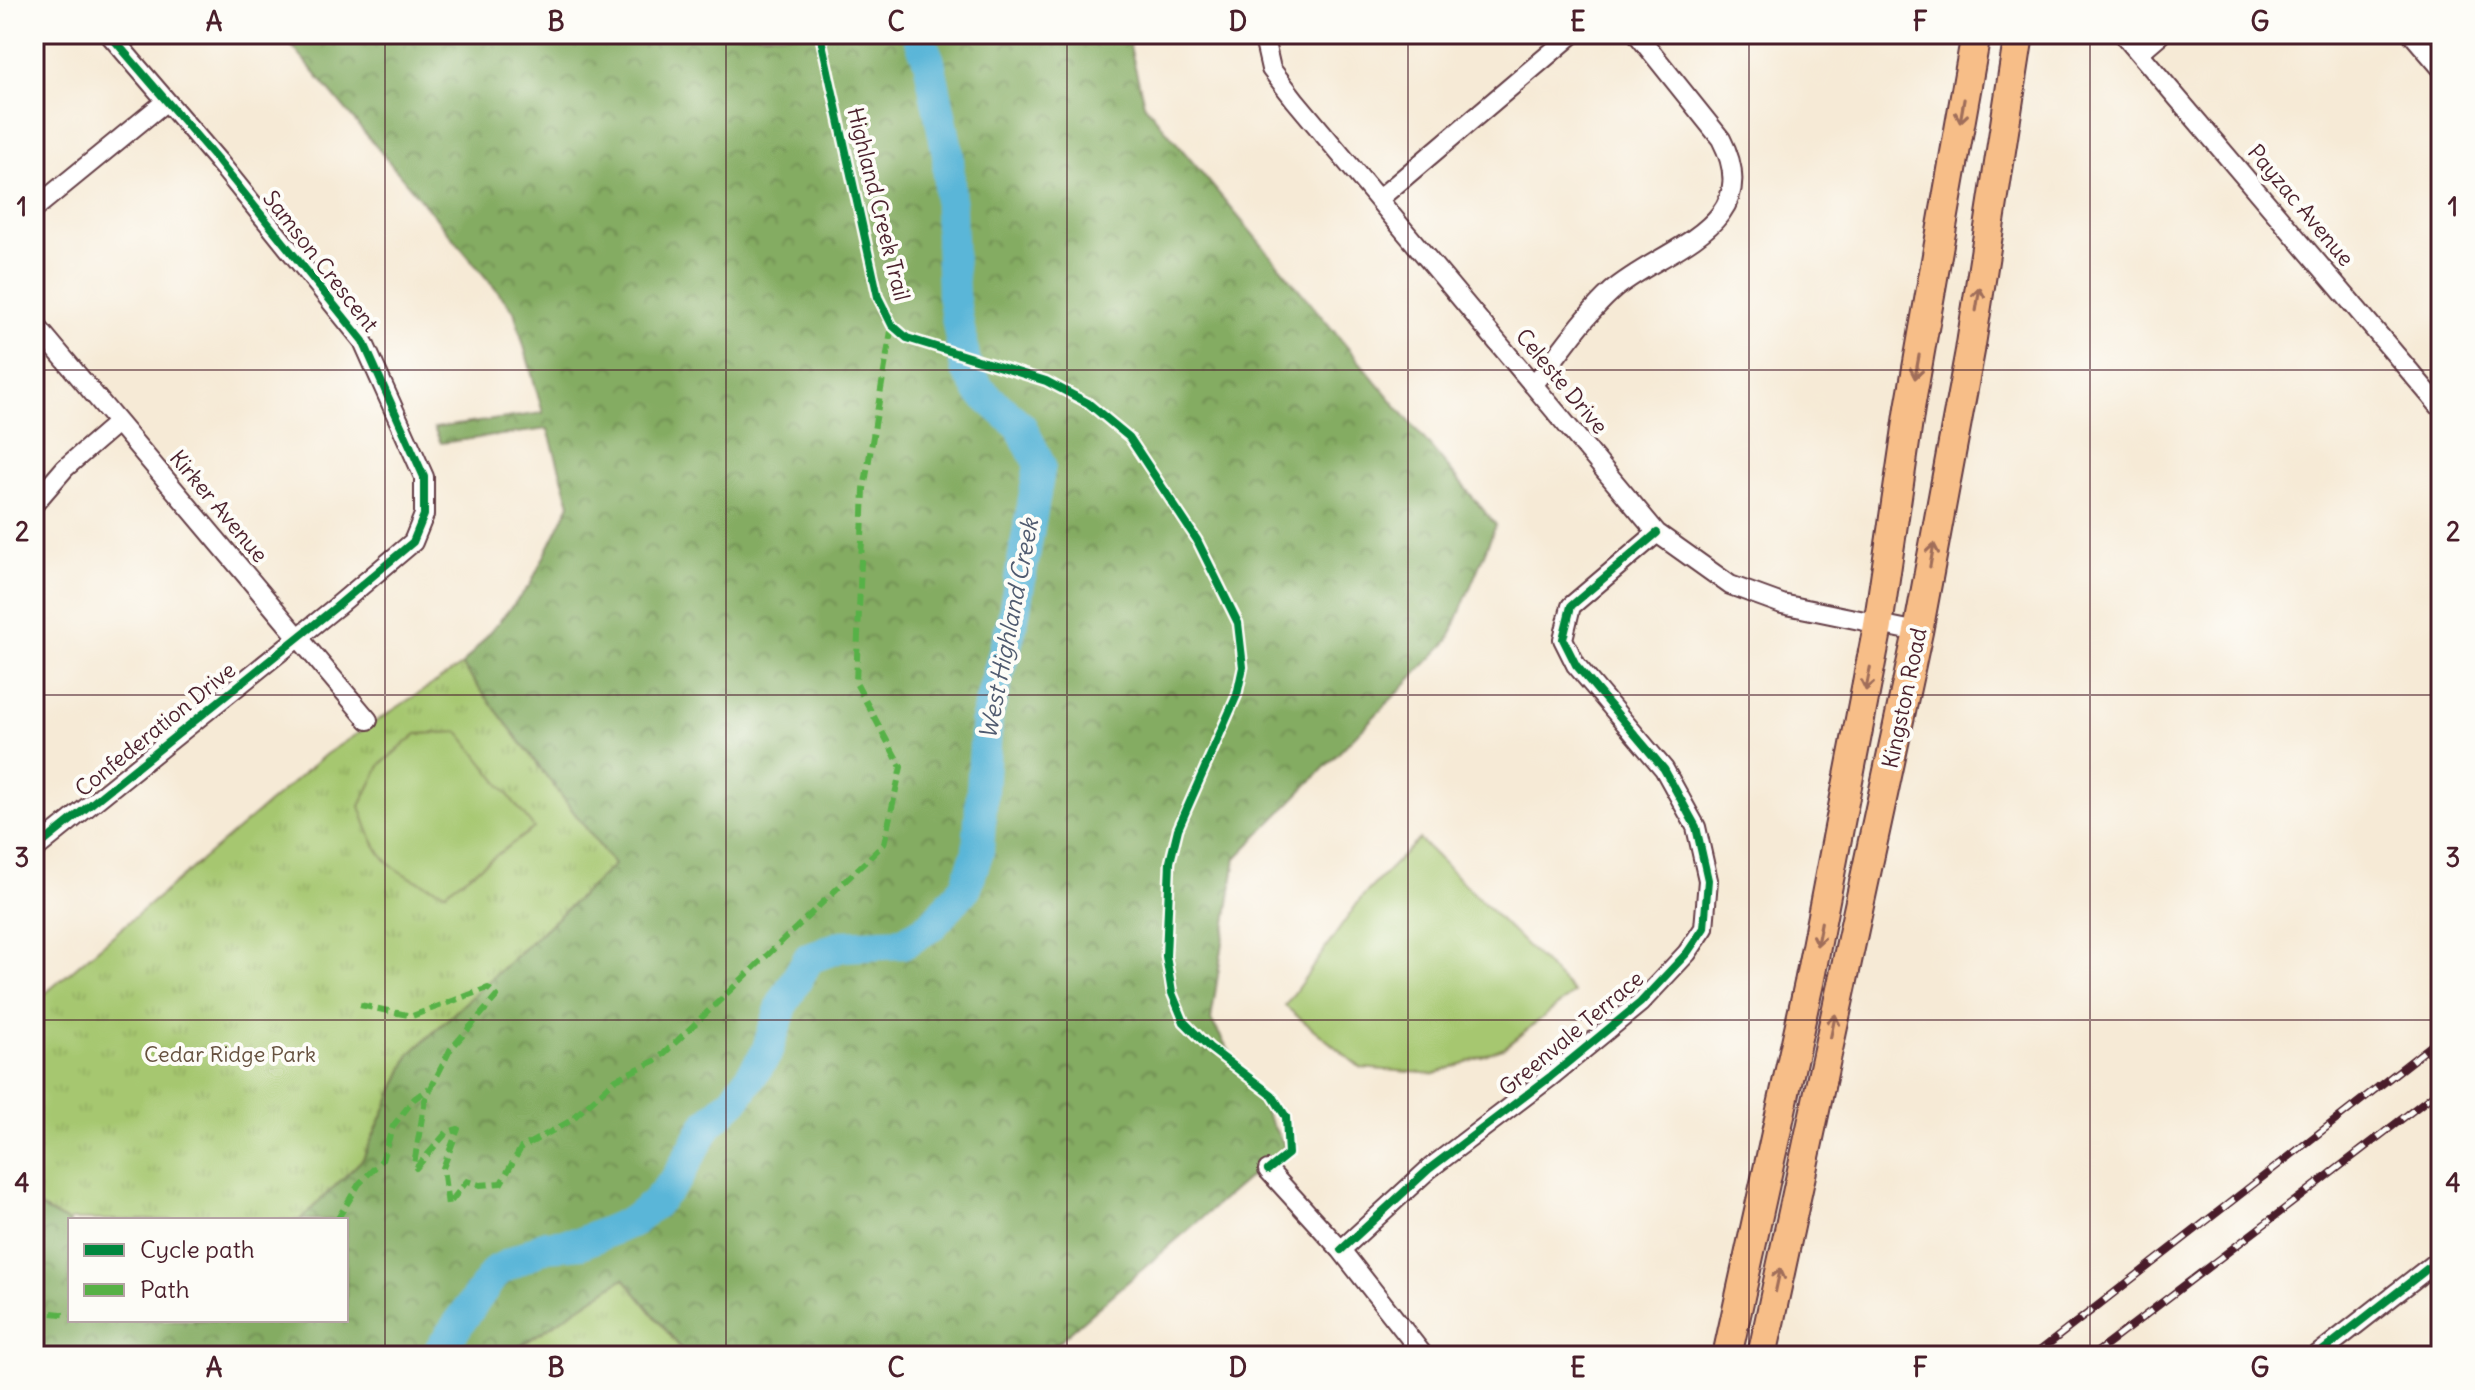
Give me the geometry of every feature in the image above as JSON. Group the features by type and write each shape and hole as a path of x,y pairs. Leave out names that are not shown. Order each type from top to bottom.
{"main road":[{"name":"Kingston Road","path":"1727,1356 1809,983 1878,626 1910,408 1976,34"},
{"name":"Kingston Road","path":"1762,1356 1918,632 1970,351 2019,34"}],"street":[{"name":"Samson Crescent","path":"109,34 218,161 363,341 424,477 424,515 413,542 299,637"},
{"name":"Celeste Drive","path":"1263,34 1271,69 1657,533 1730,585 1782,604 1918,632"},
{"path":"1380,198 1573,34"},
{"path":"1533,385 1611,292 1713,226 1729,202 1734,184 1730,156 1721,139 1637,34"},
{"name":"Payzac Avenue","path":"2123,34 2441,406"},
{"path":"2140,52 2161,34"},
{"path":"2412,34 2441,68"},
{"path":"34,209 165,102"},
{"name":"Kirker Avenue","path":"34,323 368,720"},
{"path":"34,504 59,474 117,423"},
{"name":"Greenvale Terrace","path":"1341,1250 1429,1169 1640,1003 1687,953 1704,928 1708,880 1696,827 1664,769 1576,665 1563,639 1571,606 1657,533"},
{"name":"Confederation Drive","path":"34,850 299,637"},
{"path":"1268,1170 1341,1250 1424,1356"},
{"path":"2316,1356 2441,1258"}],"green space":[{"path":"282,34 1127,34 1144,104 1496,525 1448,641 1236,858 1211,1020 1285,1146 1042,1356 687,1356 624,1278 505,1356 34,1356 34,1204 68,1222 68,1322 348,1322 348,1218 302,1218 363,1159 410,1054 614,865 462,665 530,585 570,504 548,429 441,443 434,428 543,413 514,311"},
{"name":"Cedar Ridge Park","path":"462,665 614,865 410,1054 363,1159 302,1218 68,1218 68,1222 34,1204 34,1003 326,754"},
{"path":"459,732 534,828 445,892 411,878 389,863 373,841 360,806 381,764 417,734"},
{"path":"1419,839 1574,993 1505,1047 1435,1074 1361,1068 1285,1006 1362,897"},
{"path":"624,1278 687,1356 505,1356"}],"waterway":[{"name":"West Highland Creek","path":"440,1356 441,1348 496,1271 546,1246 581,1243 633,1221 654,1204 677,1178 707,1125 735,1099 766,1054 783,1003 809,958 842,946 904,943 932,925 966,887 978,851 987,716 1013,619 1040,465 1021,427 980,391 966,368 953,295 948,154 929,61 918,34"}],"railway":[{"path":"2033,1356 2441,1038"},
{"path":"2092,1356 2441,1089"}],"marked path":[{"path":"360,1005 412,1016 488,988 497,996 450,1050 425,1100 414,1164 416,1168 447,1132 458,1129 443,1168 448,1205 467,1181 480,1185 501,1183 521,1148 570,1121 616,1079 657,1060 884,844 901,767 856,683 864,489 892,325"},
{"path":"338,1218 359,1184 382,1160 393,1126 414,1099 429,1088"},
{"path":"34,1311 68,1315"}],"cycle path":[{"path":"34,850 413,542 424,515 424,477 363,341 218,161 109,34"},
{"name":"Highland Creek Trail","path":"820,34 878,297 892,325 907,338 1046,381 1088,403 1129,437 1197,540 1238,623 1243,667 1237,695 1178,829 1170,862 1166,956 1172,993 1184,1022 1210,1048 1272,1095 1286,1117 1288,1154 1268,1170"},
{"path":"1341,1250 1429,1169 1550,1077 1640,1003 1687,953 1704,928 1708,880 1696,827 1664,769 1576,665 1563,639 1571,606 1657,533"},
{"path":"2316,1356 2441,1258"}]}
